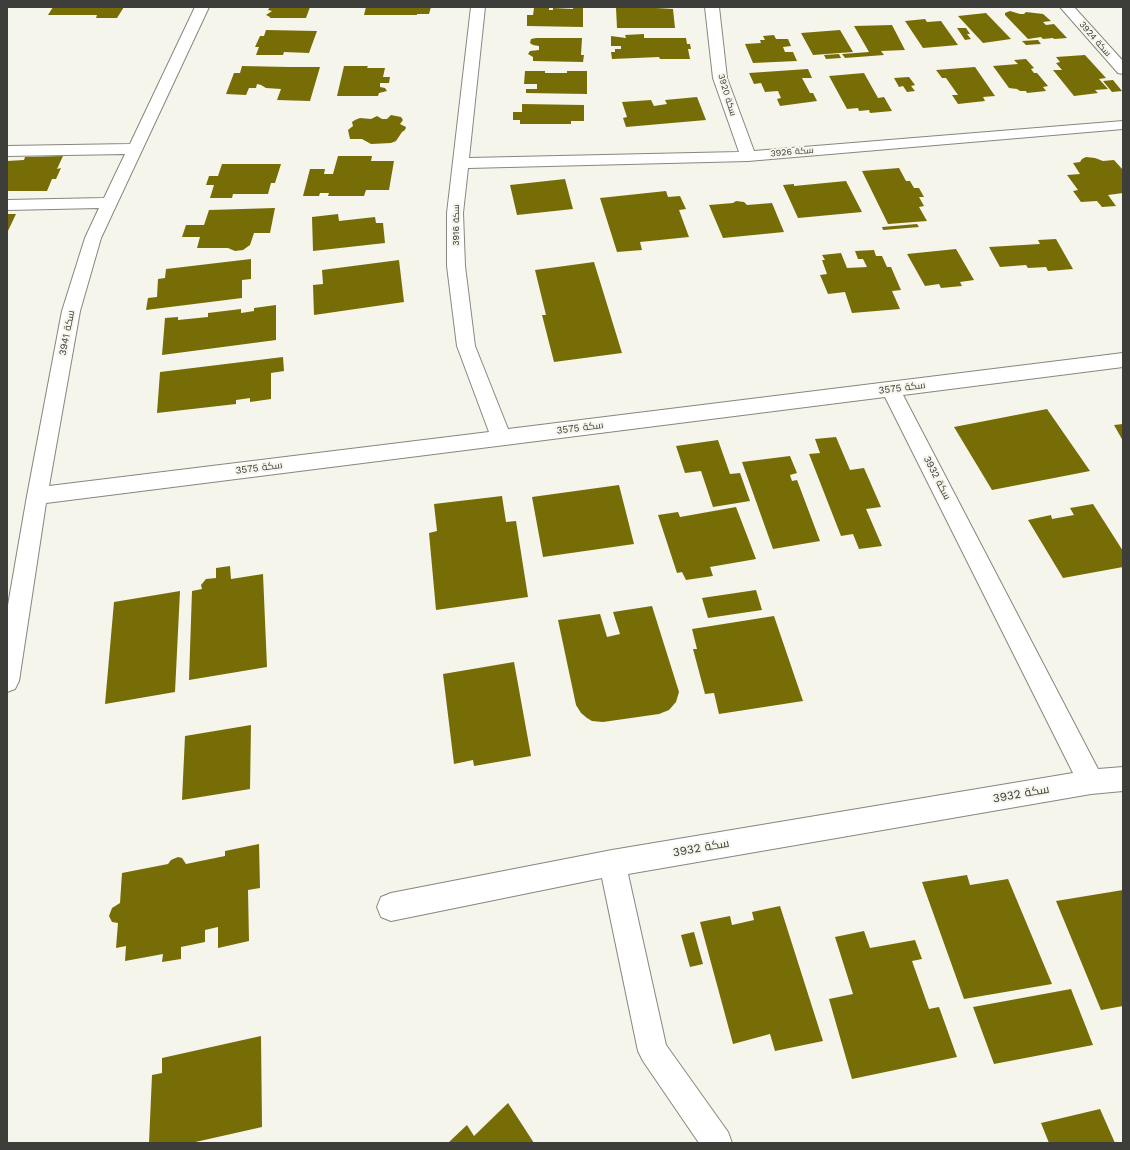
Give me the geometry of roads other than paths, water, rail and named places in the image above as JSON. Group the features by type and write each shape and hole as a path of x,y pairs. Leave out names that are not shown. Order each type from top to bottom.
{"street":[{"name":"سكة 3941","path":"7,681 37,496 71,311 94,238 202,7"},
{"name":"سكة 3916","path":"478,7 455,213 456,266 466,346 501,438"},
{"name":"سكة 3920","path":"712,7 720,78 748,156"},
{"name":"سكة 3924","path":"1067,7 1123,70"},
{"name":"سكة 3926","path":"460,164 748,156 1123,125"},
{"path":"7,151 135,149"},
{"path":"7,204 110,203"},
{"name":"سكة 3575","path":"37,496 1123,360"},
{"name":"سكة 3932","path":"891,389 1091,782"},
{"name":"سكة 3932","path":"391,907 612,863 1091,782 1123,779"},
{"path":"612,863 653,1051 717,1143"}]}
